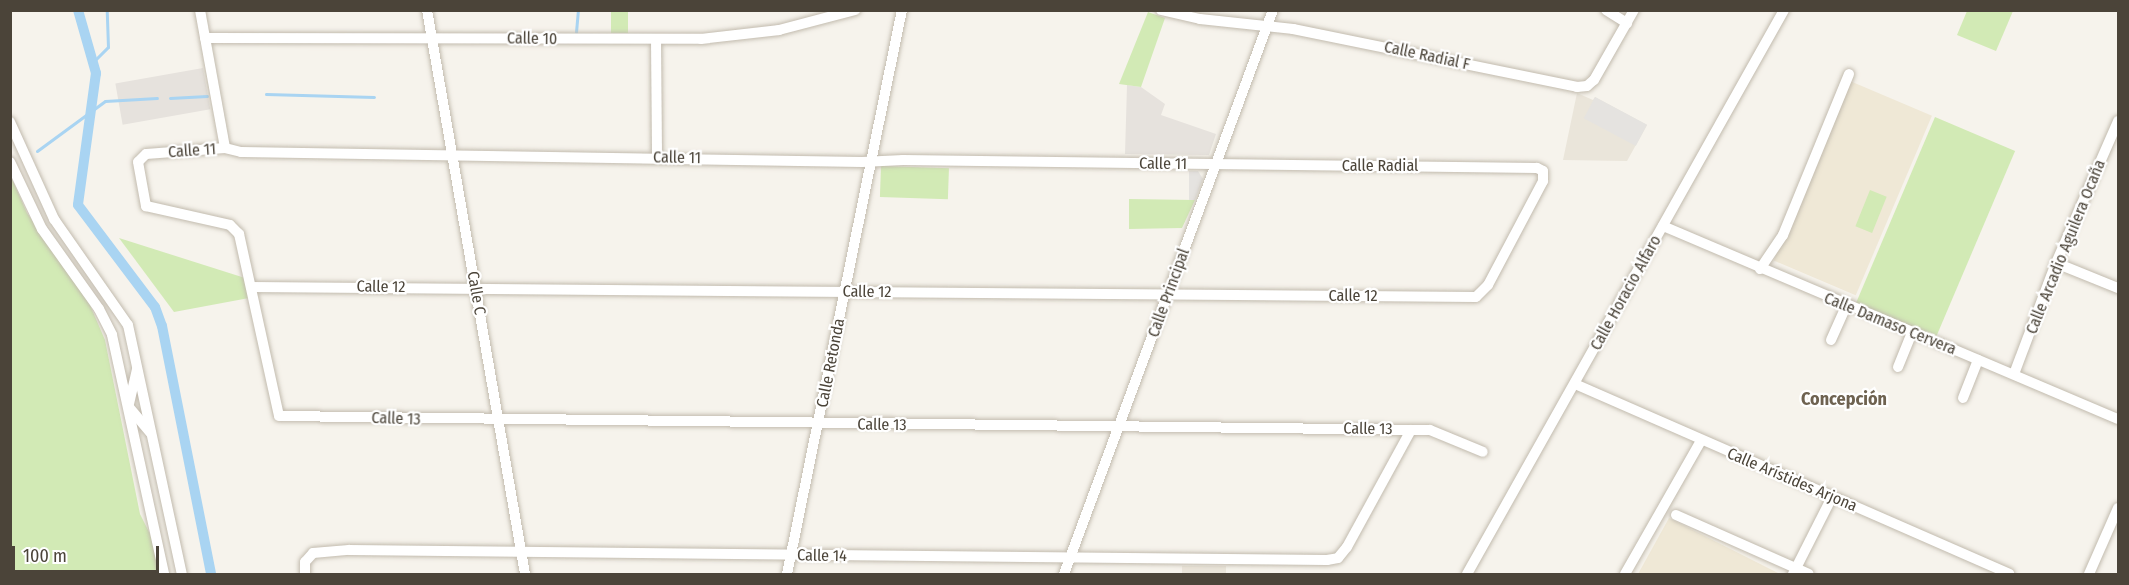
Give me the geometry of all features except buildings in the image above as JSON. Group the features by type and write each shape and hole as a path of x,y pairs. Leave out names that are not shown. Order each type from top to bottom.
{"street":[{"path":"200,10 225,148"},
{"name":"Calle C","path":"427,10 525,574"},
{"name":"Calle 10","path":"206,38 656,39 738,36 855,10"},
{"name":"Calle Retonda","path":"787,574 902,10"},
{"path":"1161,10 1267,27"},
{"name":"Calle Principal","path":"1064,574 1274,10"},
{"path":"1606,10 1627,23 1634,10"},
{"name":"Calle Horacio Alfaro","path":"1467,574 1784,10"},
{"name":"Calle Radial F","path":"1267,27 1587,86 1627,23"},
{"path":"656,39 657,158"},
{"path":"1760,268 1783,235 1849,74"},
{"name":"Calle Arcadio Aguilera Ocaña","path":"2014,374 2056,263 2118,121"},
{"path":"10,122 54,219 128,325 155,439 182,574"},
{"name":"Calle 11","path":"251,287 237,230 230,225 146,206 140,186 139,158 146,154 225,148 241,152 1217,165"},
{"path":"10,162 42,229 99,309 112,335 164,574"},
{"name":"Calle Radial","path":"1217,165 1528,167 1543,171 1543,181 1482,293"},
{"name":"Calle Damaso Cervera","path":"1663,226 1846,306 2118,419"},
{"path":"2056,263 2118,288"},
{"name":"Calle 12","path":"251,287 1467,297 1482,293"},
{"name":"Calle 13","path":"251,287 276,415 1119,429 1411,429 1439,431 1483,452"},
{"path":"1831,340 1846,306"},
{"path":"1898,367 1912,332"},
{"path":"137,357 128,405 155,439"},
{"path":"1963,398 1978,360"},
{"name":"Calle Arístides Arjona","path":"1575,384 2009,574"},
{"name":"Calle 14","path":"305,574 308,556 320,551 349,550 1070,559 1338,558 1411,429"},
{"path":"1625,574 1701,441"},
{"path":"1795,571 1832,497"},
{"path":"2089,574 2115,526 2118,508"},
{"path":"1676,515 1795,571 1809,574"}],"shaded area":[{"path":"203,68 210,109 123,125 115,83"},
{"path":"1850,81 1932,116 1856,295 1774,260"},
{"path":"1127,85 1141,87 1165,104 1161,115 1216,134 1209,155 1125,154"},
{"path":"1577,93 1593,100 1595,97 1647,125 1627,161 1563,160"},
{"path":"1595,97 1647,125 1636,146 1584,118"},
{"path":"1189,171 1198,171 1203,179 1195,200 1189,200"},
{"path":"1669,518 1778,573 1638,574"},
{"path":"1182,566 1226,566 1226,574 1182,574"}],"green space":[{"path":"611,11 628,11 628,33 611,33"},
{"path":"1967,11 2013,11 1996,51 1957,35"},
{"path":"1148,12 1165,18 1141,87 1119,84"},
{"path":"1935,117 2015,151 1936,338 1856,304"},
{"path":"881,166 949,168 948,199 880,197"},
{"path":"10,174 27,213 87,298 105,340 140,514 150,534 160,574 11,574"},
{"path":"1870,190 1887,197 1872,233 1855,226"},
{"path":"1129,199 1195,200 1182,228 1129,229"},
{"path":"119,238 245,278 249,298 174,312"}],"waterway":[{"path":"78,10 96,73 78,205 155,307 162,326 211,574"},
{"path":"93,62 108,47 107,10"},
{"path":"576,32 578,10"},
{"path":"266,94 374,97"},
{"path":"170,98 207,96"},
{"path":"37,151 105,101 157,98"}],"district":[{"name":"Concepción","path":"1844,399"}]}
